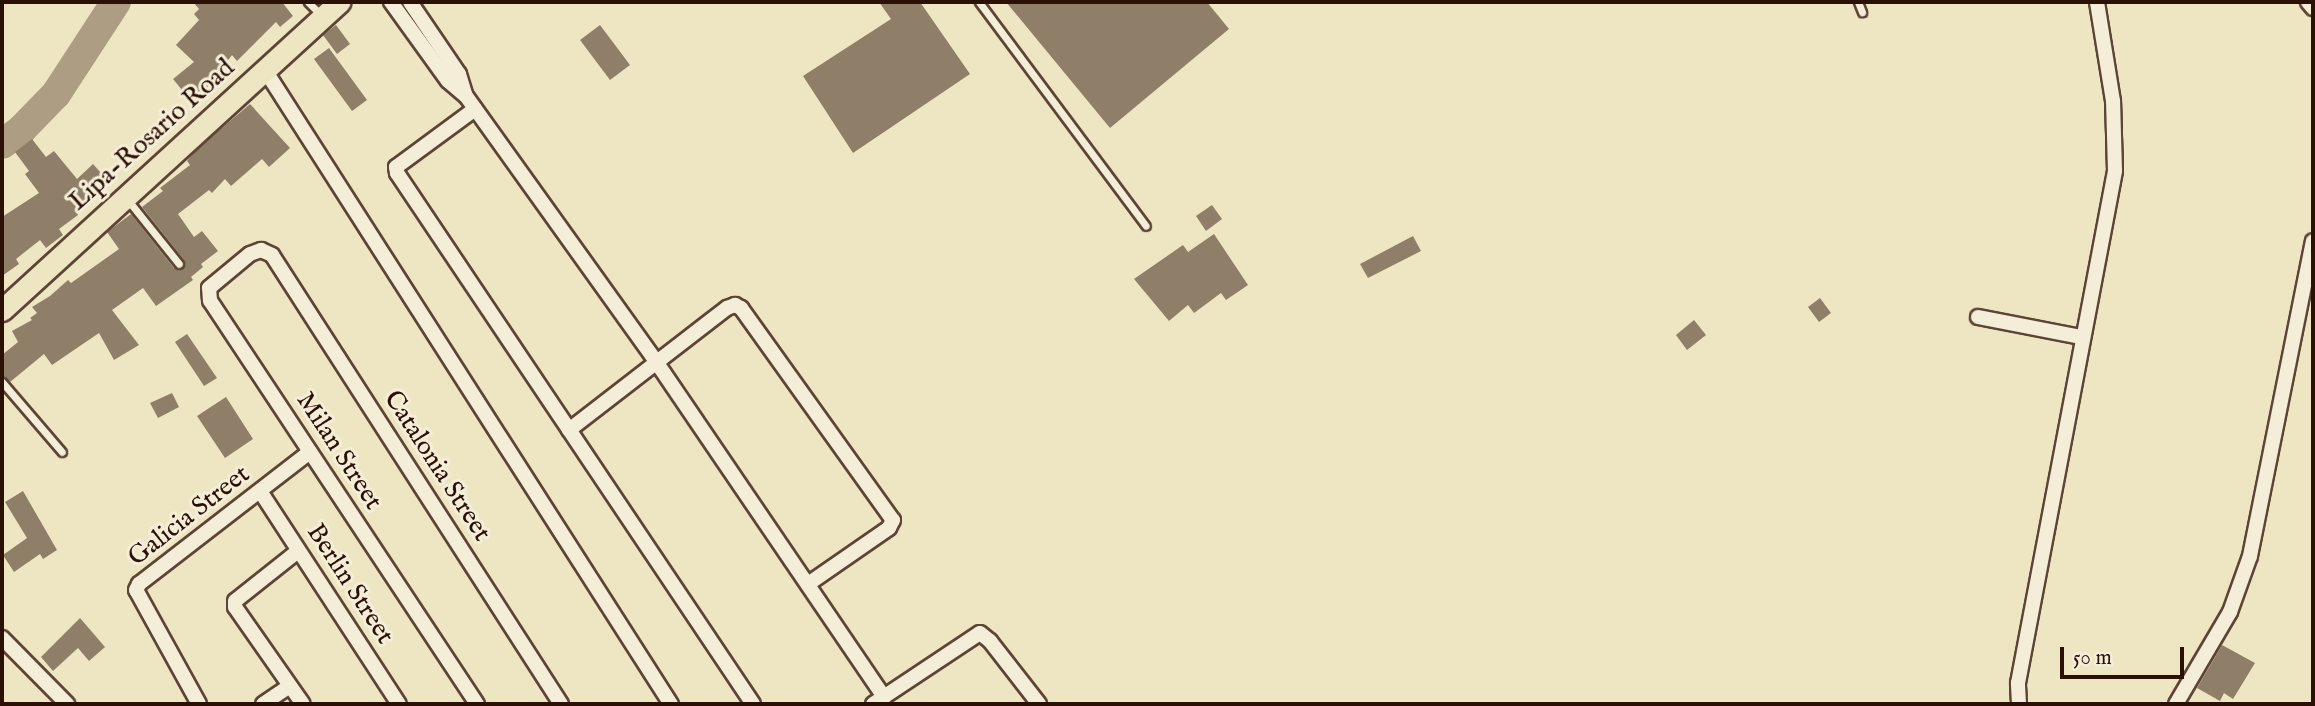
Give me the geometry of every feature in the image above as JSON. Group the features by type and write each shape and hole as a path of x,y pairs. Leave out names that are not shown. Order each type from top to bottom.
{"main road":[{"name":"Lipa-Rosario Road","path":"2,310 265,70 315,9 339,2"}],"street":[{"path":"391,2 448,81 466,96 657,363 808,584 879,700 980,633 990,641 1039,704"},
{"path":"410,2 459,74 466,96"},
{"path":"2020,704 2018,682 2081,337 2115,171 2113,102 2097,2"},
{"path":"2308,2 2313,8"},
{"path":"265,70 671,704"},
{"path":"475,109 396,170 753,704"},
{"path":"2176,704 2230,612 2250,556 2313,241"},
{"name":"Milan Street","path":"272,255 261,250 250,254 209,288 208,295 478,704"},
{"name":"Catalonia Street","path":"272,255 561,704"},
{"path":"569,430 727,308 735,305 741,308 892,518 890,528 808,584"},
{"path":"1978,317 2081,337"},
{"name":"Galicia Street","path":"199,704 136,590 139,584 310,452"},
{"name":"Berlin Street","path":"260,491 394,703"},
{"path":"298,551 235,601 235,607 303,704"},
{"path":"2,638 67,704"},
{"path":"263,704 290,685"}],"lane":[{"path":"979,2 1146,226"},
{"path":"1858,2 1862,12"},
{"path":"125,198 179,264"},
{"path":"2,382 62,452"}],"building":[{"path":"193,2 282,2 293,16 280,27 276,22 237,61 232,55 206,89 210,94 195,106 173,79 194,62 176,45 199,20 194,14 199,9"},
{"path":"879,2 920,2 970,74 853,153 803,76 891,19"},
{"path":"1006,2 1207,2 1229,29 1110,128"},
{"path":"336,25 350,44 337,54 323,35"},
{"path":"600,25 630,65 610,80 580,40"},
{"path":"329,48 367,100 352,111 314,59"},
{"path":"250,104 290,148 269,167 262,159 231,186 225,179 212,193 209,190 178,214 194,237 202,231 218,251 201,264 203,267 191,277 193,280 156,306 143,288 112,310 139,345 114,360 99,333 52,365 44,354 10,382 2,376 2,355 18,342 12,331 32,320 30,318 37,313 32,307 68,280 71,283 119,249 107,232 131,214 174,268 183,268 184,260 142,207 163,191 160,188 190,165 187,161 196,150"},
{"path":"32,139 46,157 54,151 77,179 93,164 109,182 76,212 78,215 59,229 63,235 46,248 40,240 16,259 19,264 2,276 2,217 39,193 25,174 29,171 15,152"},
{"path":"1212,205 1222,219 1206,231 1196,216"},
{"path":"1214,234 1248,285 1226,300 1221,293 1194,313 1188,305 1169,321 1134,279 1183,245 1188,252"},
{"path":"1413,236 1421,251 1368,278 1360,264"},
{"path":"1820,298 1831,313 1819,322 1808,307"},
{"path":"1694,320 1706,335 1687,350 1676,335"},
{"path":"187,334 217,378 204,386 175,342"},
{"path":"172,393 179,407 158,418 150,403"},
{"path":"226,397 253,439 225,458 197,416"},
{"path":"23,491 57,550 43,559 40,554 14,572 3,555 27,538 5,502"},
{"path":"80,618 105,647 89,661 78,648 53,671 41,657"},
{"path":"2222,645 2255,663 2233,699 2224,693 2220,701 2197,688"}],"waterway":[{"path":"2,144 21,130 56,94 116,2"}]}
